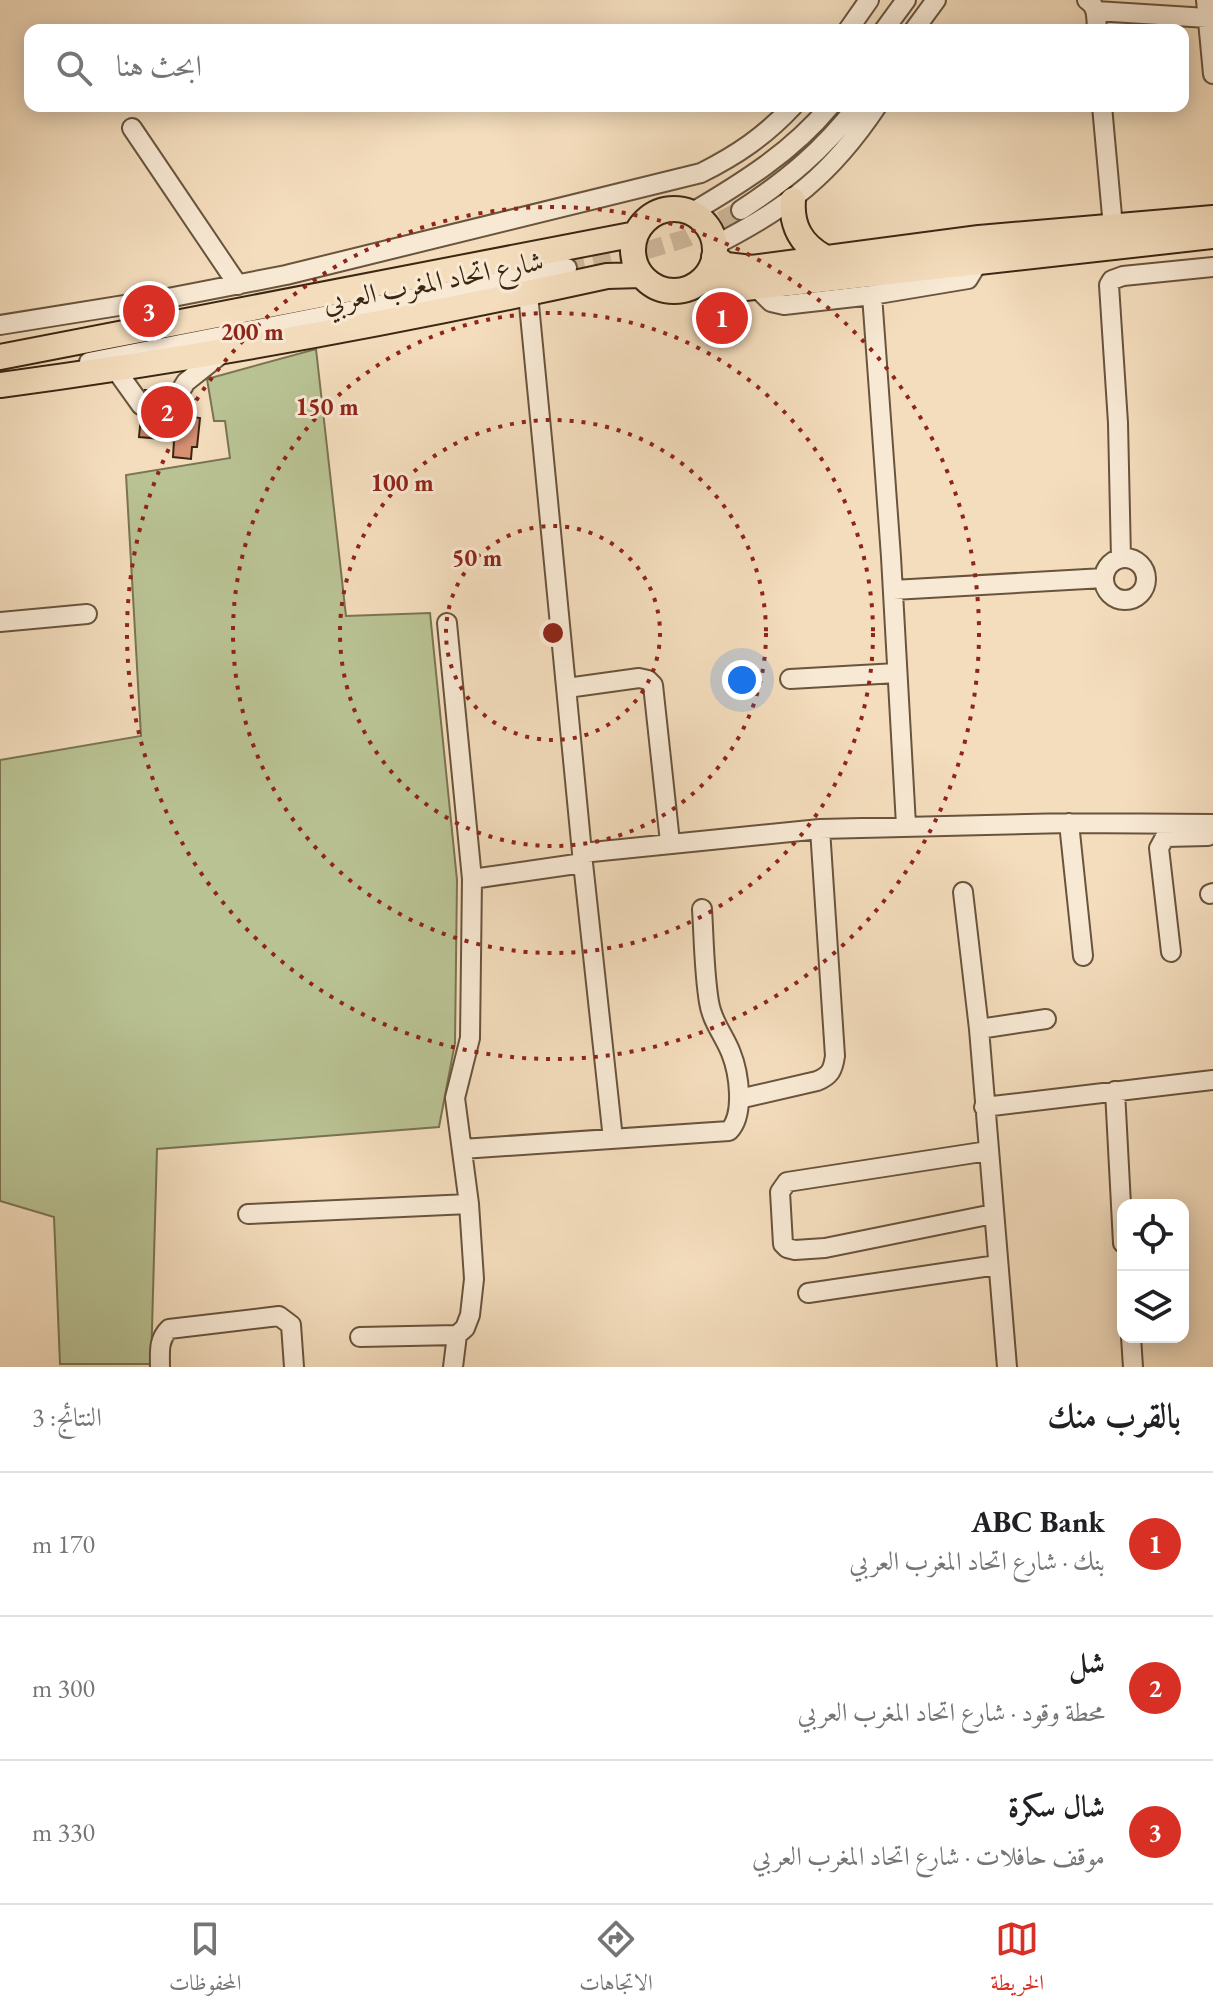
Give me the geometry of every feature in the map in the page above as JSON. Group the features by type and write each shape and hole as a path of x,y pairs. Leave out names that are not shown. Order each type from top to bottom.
{"main road":[{"path":"793,200 795,228 812,250 824,257"},
{"path":"1213,218 979,238 739,268 726,265 714,251 707,226 691,213 669,209 649,217 636,234 632,251 641,275 659,289 671,291 682,290 703,280 728,288 755,286 1213,236"},
{"name":"شارع اتحاد المغرب العربي","path":"0,357 636,234"},
{"path":"703,280 714,251"},
{"name":"شارع اتحاد المغرب العربي","path":"0,382 116,370 528,294 607,276 641,275"}],"street":[{"path":"852,24 869,0"},
{"path":"888,24 906,0"},
{"path":"918,24 936,0"},
{"path":"931,24 947,0"},
{"path":"1092,5 1207,9 1213,74"},
{"path":"0,325 238,285 701,173 737,156 769,132 787,112"},
{"path":"691,213 742,183 795,144 824,112"},
{"path":"741,210 804,166 836,134 852,112"},
{"path":"714,251 793,200 824,173 853,142 873,112"},
{"path":"1103,112 1113,227"},
{"path":"132,128 238,285"},
{"path":"755,286 771,302 784,305 872,295 968,279 979,261"},
{"path":"1121,558 1118,423 1109,285 1112,280 1123,276 1213,267"},
{"path":"0,382 567,268"},
{"path":"528,294 613,1139"},
{"path":"872,295 906,825"},
{"path":"176,398 186,382 225,351"},
{"path":"116,370 141,405"},
{"path":"1121,558 1142,567 1145,582 1137,595 1122,600 1105,586 1104,578 1109,565 1121,558"},
{"path":"893,590 1104,578"},
{"path":"0,622 87,614"},
{"path":"360,1337 457,1335 465,1328 473,1300 469,1204 455,1098 470,1038 472,879 447,623"},
{"path":"790,679 897,673"},
{"path":"567,688 639,678 653,685 670,842"},
{"path":"1069,823 1083,956"},
{"path":"472,879 670,842 820,829 906,825 1213,824"},
{"path":"739,1099 817,1081 827,1077 833,1069 835,1056 820,829"},
{"path":"1171,952 1159,848 1161,841 1165,837 1213,836"},
{"path":"963,892 979,1029 1007,1367"},
{"path":"462,1149 729,1131 734,1127 739,1099 732,1055 711,1015 708,1001 702,909"},
{"path":"979,1029 1046,1019"},
{"path":"984,1107 1213,1080"},
{"path":"1115,1091 1121,1199"},
{"path":"988,1151 787,1182 780,1192 783,1244 795,1250 825,1248 993,1214"},
{"path":"248,1214 469,1204"},
{"path":"808,1293 997,1265"},
{"path":"160,1367 160,1345 169,1329 279,1316 291,1325 294,1367"},
{"path":"453,1367 457,1335"},
{"path":"1131,1343 1133,1367"}],"green space":[{"path":"316,349 346,616 430,613 457,880 455,1043 439,1127 157,1149 151,1364 60,1364 54,1217 0,1201 0,760 141,736 126,475 230,458 225,421 214,421 207,379"}],"building":[{"path":"145,390 164,391 166,404 175,410 182,408 189,399 194,400 193,417 200,418 197,447 192,447 191,459 173,457 174,440 139,437 141,417 149,414 153,405"}],"tunnel":[{"path":"567,268 687,238 741,210"},
{"path":"141,405 167,414 176,398"}],"place":[{"name":"شال سكرة","path":"149,311"},
{"name":"ABC Bank","path":"722,318"},
{"name":"شل","path":"167,412"}]}
